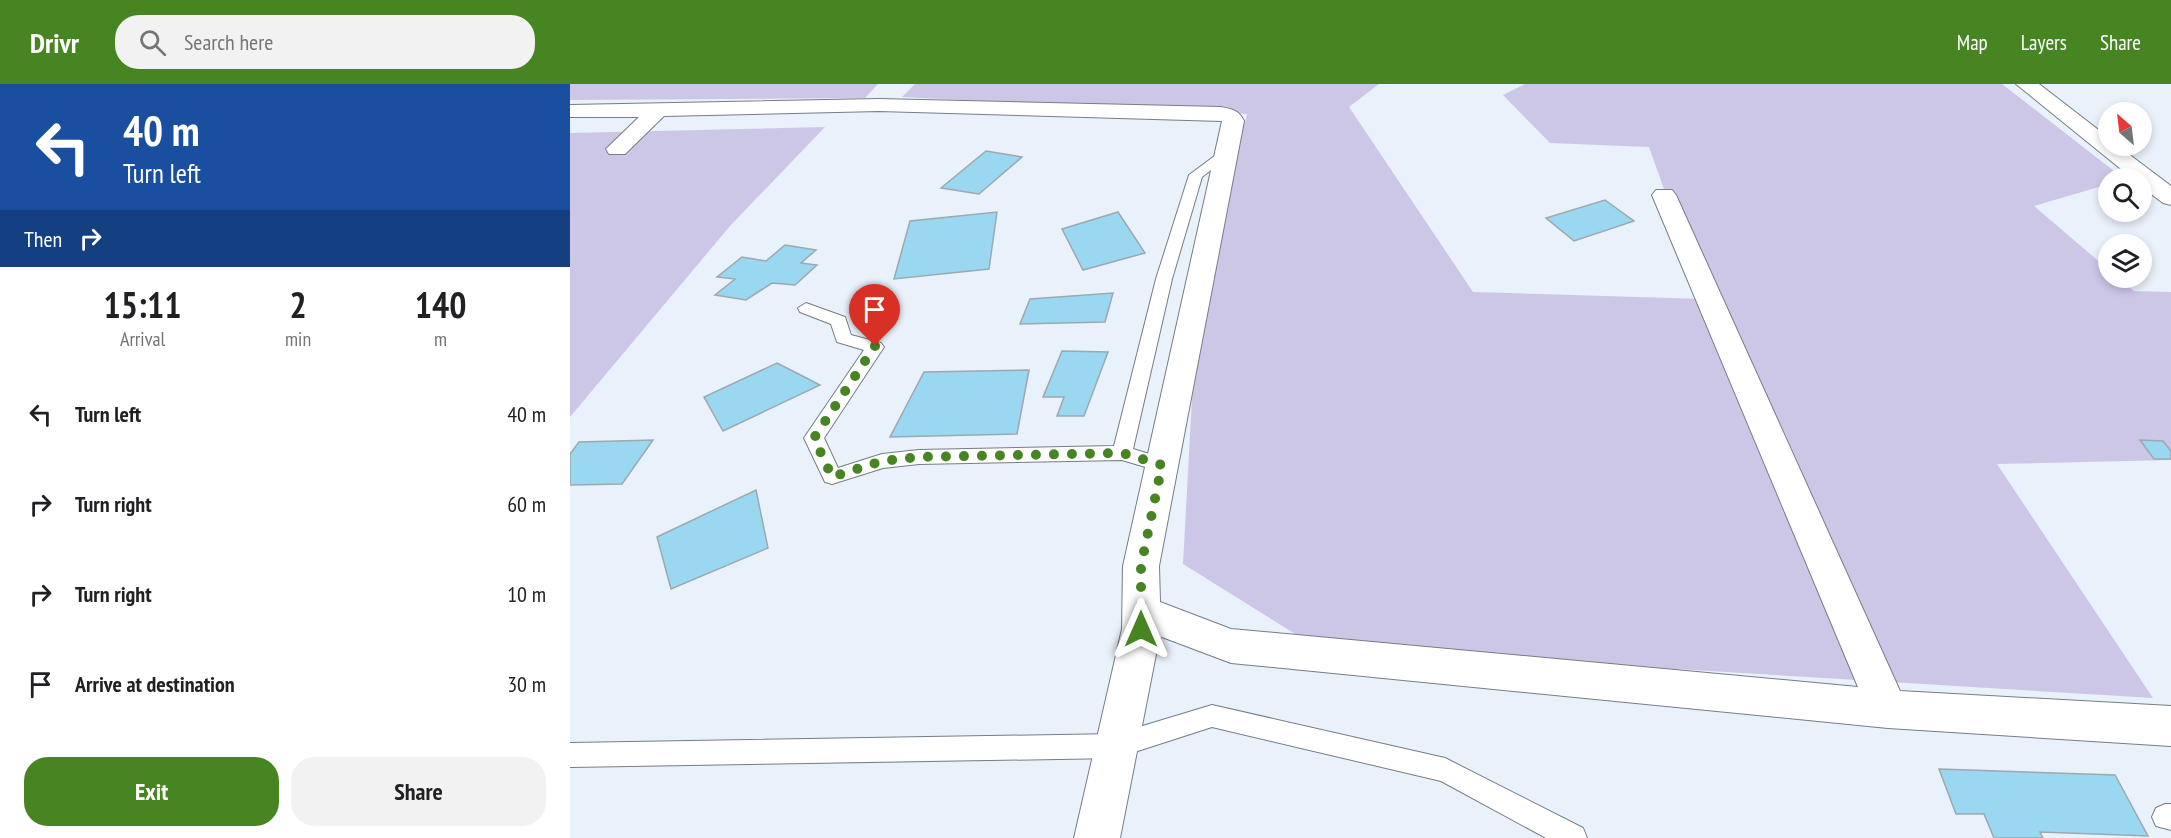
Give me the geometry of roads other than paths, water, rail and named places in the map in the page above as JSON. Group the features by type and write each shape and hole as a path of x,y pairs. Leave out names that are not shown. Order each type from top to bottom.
{"street":[{"path":"2026,84 2132,168"},
{"path":"570,111 657,110 890,94 1221,113 1231,116 1233,121 1228,150 1141,566 1141,629 1096,838"},
{"path":"617,149 657,110"},
{"path":"2152,168 2171,167"},
{"path":"2152,184 2171,198"},
{"path":"1664,195 1888,709"},
{"path":"1141,629 1161,618 1181,628 1231,646 1888,709 2171,726"}],"lane":[{"path":"1122,453 1164,279 1196,175 1228,150"},
{"path":"806,308 839,321 843,338 875,346 814,438 832,477 882,461 919,457 1122,453 1162,465"},
{"path":"570,755 1116,746 1212,716 1445,770 1573,838"}]}
